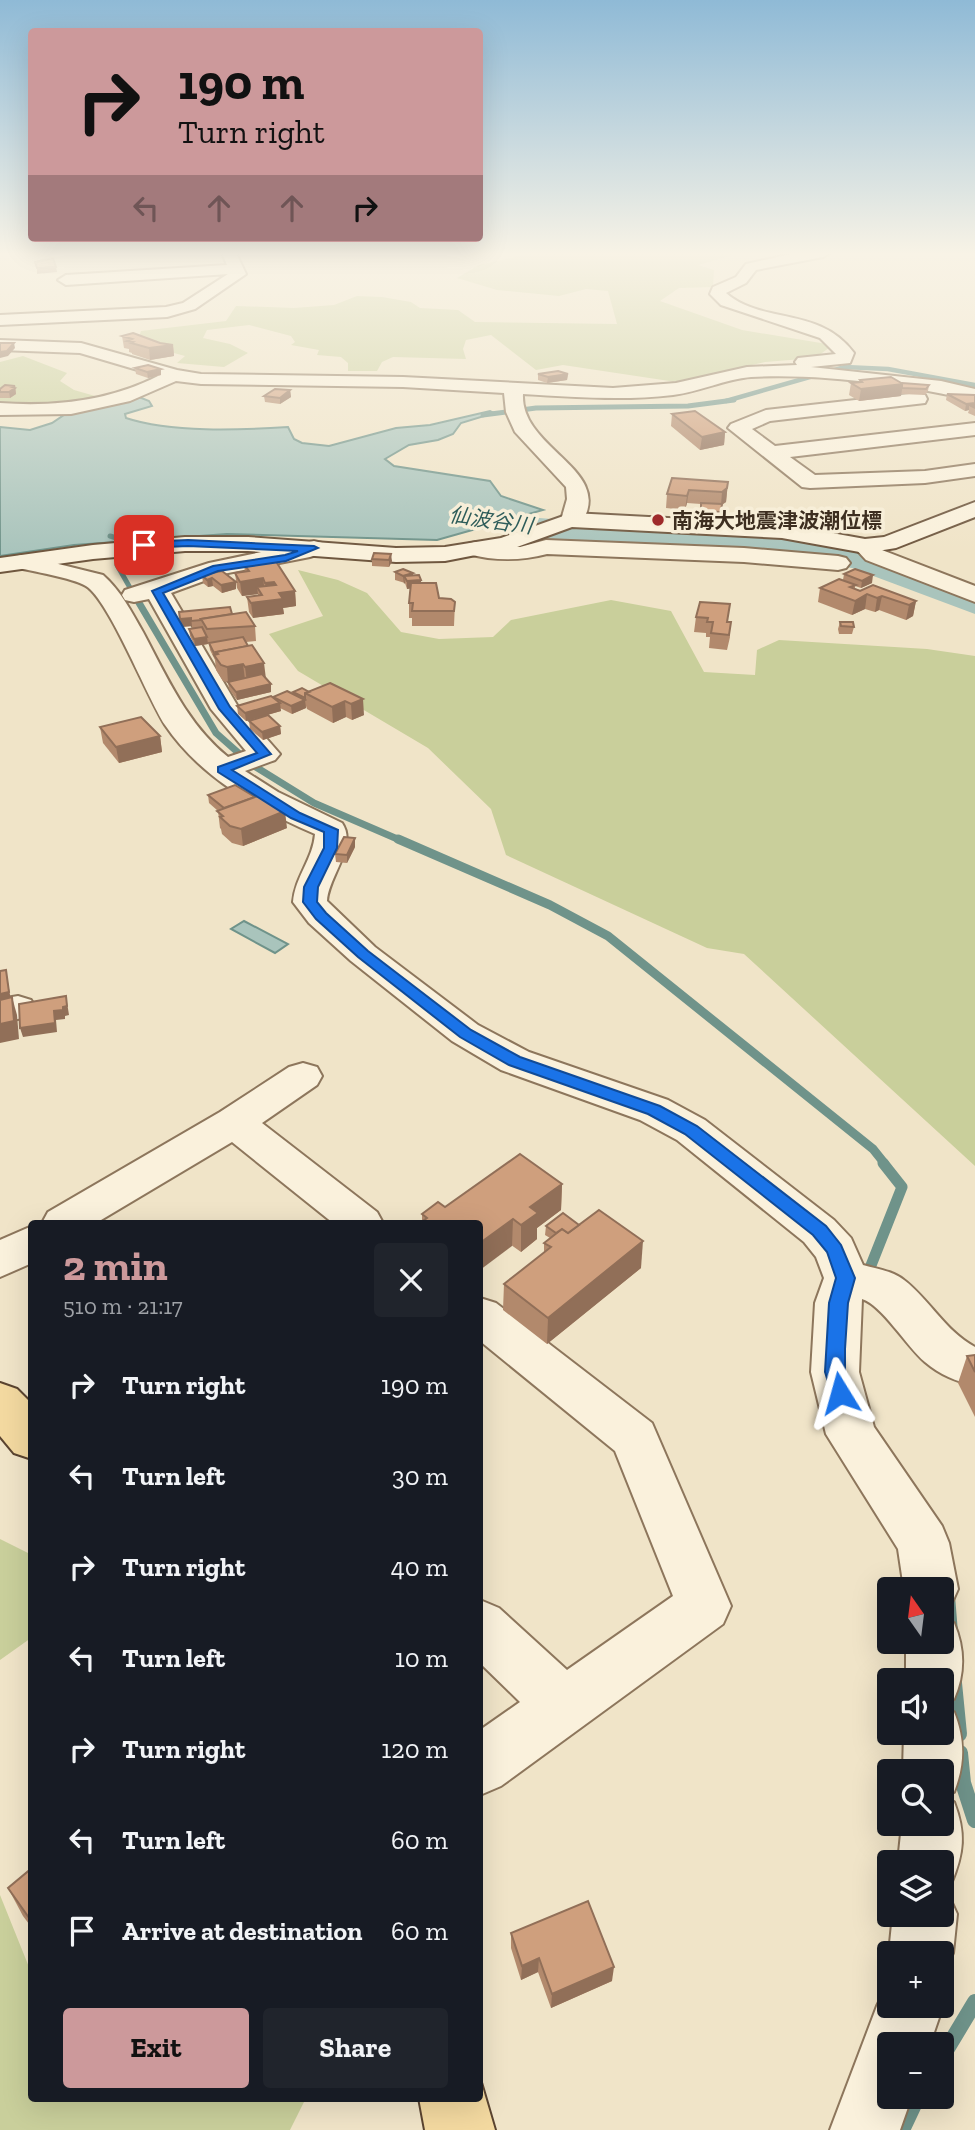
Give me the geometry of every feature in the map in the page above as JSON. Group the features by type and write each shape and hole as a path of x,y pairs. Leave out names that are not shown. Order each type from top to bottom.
{"main road":[{"path":"0,1403 28,1434"},
{"path":"454,2102 460,2130"}],"street":[{"path":"96,352 176,375 201,379 363,381 514,405 676,389 765,370 846,375 973,394"},
{"path":"765,370 762,367 774,363 844,359 844,352"},
{"path":"0,409 61,411 143,391 162,379 176,375"},
{"path":"973,394 766,416 738,428 810,482 925,477 975,470"},
{"path":"514,405 527,435 566,472 577,487 578,497 566,521"},
{"path":"771,453 975,429"},
{"path":"11,564 81,552 188,543 414,555 480,549 517,540 566,521 782,531 865,546 888,543 975,509"},
{"path":"865,546 874,555 975,595"},
{"path":"480,549 520,554 546,547 744,555 838,563"},
{"path":"116,598 152,592 216,568 286,558 314,548"},
{"path":"11,564 94,580 116,598 178,723 237,764 296,816 331,830 330,848 311,887 310,902 321,916 363,954 465,1033 515,1061 654,1110 691,1130 819,1231 863,1282 890,1293 933,1341 965,1366 975,1367"},
{"path":"152,592 225,709 265,754 237,764"},
{"path":"68,1220 234,1122 303,1076"},
{"path":"234,1122 358,1220"},
{"path":"0,1261 28,1244"},
{"path":"863,1282 838,1303 835,1372 851,1434 923,1542 929,1577"},
{"path":"483,1318 634,1438 704,1606 483,1763"},
{"path":"483,1629 564,1706"},
{"path":"865,2130 877,2096"}],"green space":[{"path":"172,352 248,353 224,367 177,363 185,356"},
{"path":"318,352 464,352 466,359 393,357 382,362 377,371 348,371 348,363 341,357 317,355"},
{"path":"513,352 823,352 815,358 765,362 676,382 563,365 536,370"},
{"path":"23,356 67,373 60,381 74,390 95,396 90,403 0,407 0,362"},
{"path":"298,570 338,580 367,593 401,632 439,639 493,637 511,620 611,600 671,611 704,672 755,675 757,650 779,640 927,649 975,656 975,1166 744,954 707,948 506,855 491,809 428,748 298,671 269,634 323,616"},
{"path":"0,1539 28,1553 28,1640 0,1660"},
{"path":"0,1895 28,1965 28,2102 304,2102 290,2130 0,2130"}],"water":[{"path":"139,397 149,401 152,406 125,414 126,418 184,428 288,427 294,439 302,443 329,446 396,428 430,425 490,411 494,413 461,423 453,434 438,440 409,445 385,459 394,466 490,481 501,496 543,510 437,540 227,534 74,545 0,556 0,427 30,430 52,423 64,415"},
{"path":"244,921 288,944 275,953 231,929"}],"building":[{"path":"148,365 161,369 147,372 135,368"},
{"path":"558,371 568,374 548,377 538,374"},
{"path":"891,377 903,384 861,389 851,383 862,382 860,380"},
{"path":"902,383 929,385 926,389 902,388"},
{"path":"5,385 15,388 9,392 0,392"},
{"path":"275,389 290,390 280,398 264,396"},
{"path":"947,394 975,395 975,403 966,404"},
{"path":"695,411 725,432 702,437 672,414"},
{"path":"672,478 728,482 727,488 722,492 689,490 687,496 667,494"},
{"path":"701,503 722,504 721,512 701,511"},
{"path":"374,553 391,554 389,560 372,559"},
{"path":"275,560 295,591 279,593 283,599 251,603 247,597 262,595 257,587 276,585 274,582 265,583 263,578 240,582 235,573 249,571 244,564"},
{"path":"403,569 413,573 403,576 395,572"},
{"path":"855,569 873,575 862,581 844,574"},
{"path":"222,571 236,582 221,585 202,575"},
{"path":"419,575 421,580 407,581 404,576"},
{"path":"839,579 856,585 850,587 860,591 873,585 916,601 909,605 867,594 855,601 820,588"},
{"path":"411,583 436,583 439,598 455,602 454,611 412,611 413,603 409,603"},
{"path":"700,602 730,604 727,622 731,622 729,635 711,633 713,622 707,622 708,618 696,617"},
{"path":"230,607 232,614 202,620 180,619 179,612"},
{"path":"246,612 255,626 207,629 201,619"},
{"path":"840,622 853,622 854,627 841,626"},
{"path":"202,627 207,637 194,639 189,629"},
{"path":"243,637 248,646 216,652 215,655 209,643"},
{"path":"252,645 264,663 227,667 221,665 214,655 218,654 216,652"},
{"path":"262,674 271,684 236,692 228,682"},
{"path":"330,683 363,699 351,704 345,701 332,707 305,693"},
{"path":"302,688 309,692 305,693 305,698 293,692"},
{"path":"287,691 305,700 291,706 273,697"},
{"path":"271,696 280,703 245,713 237,706"},
{"path":"268,715 280,726 262,732 249,721"},
{"path":"141,717 160,736 116,747 100,727"},
{"path":"235,785 255,797 224,808 208,795"},
{"path":"263,794 285,811 241,829 230,826 217,811"},
{"path":"344,837 355,838 347,855 335,854"},
{"path":"6,970 9,992 0,994 0,971"},
{"path":"66,996 67,1006 63,1007 63,1010 54,1011 55,1023 20,1028 19,1004"},
{"path":"12,997 14,1021 0,1024 0,1000"},
{"path":"520,1154 562,1184 530,1207 538,1213 521,1225 513,1219 483,1241 483,1220 424,1220 427,1218 422,1214 438,1202 445,1207"},
{"path":"599,1210 643,1241 548,1318 504,1284 551,1247 544,1243 562,1229 568,1233"},
{"path":"563,1213 579,1225 568,1233 562,1229 556,1233 546,1226"},
{"path":"975,1355 975,1372 967,1356"},
{"path":"28,1871 28,1916 8,1888"},
{"path":"588,1901 614,1967 552,1994 539,1958 522,1966 511,1933"}],"waterway":[{"path":"726,401 845,367 888,369 975,385"},
{"path":"483,415 536,408 688,406 734,400"},
{"name":"仙波谷川","path":"420,508 448,515 571,532 741,541 859,558 975,603"},
{"path":"110,536 120,539 117,565 133,593"},
{"path":"132,591 216,733 251,764 314,803 402,841"},
{"path":"398,839 550,905 608,936 873,1149 885,1164"},
{"path":"866,1278 902,1187 883,1163"},
{"path":"954,1683 959,1734"},
{"path":"960,1753 963,1783 975,1820"},
{"path":"954,2037 975,2002"},
{"path":"902,2130 912,2109"}],"place":[{"name":"南海大地震津波潮位標","path":"658,520"}],"route":[{"path":"144,545 248,544 314,548 286,558 216,568 157,591 225,709 265,754 222,769 296,816 331,830 330,848 311,887 310,902 321,916 363,954 465,1033 515,1061 654,1110 691,1130 819,1231 835,1250 846,1278 838,1303 835,1372 840,1393"}]}
